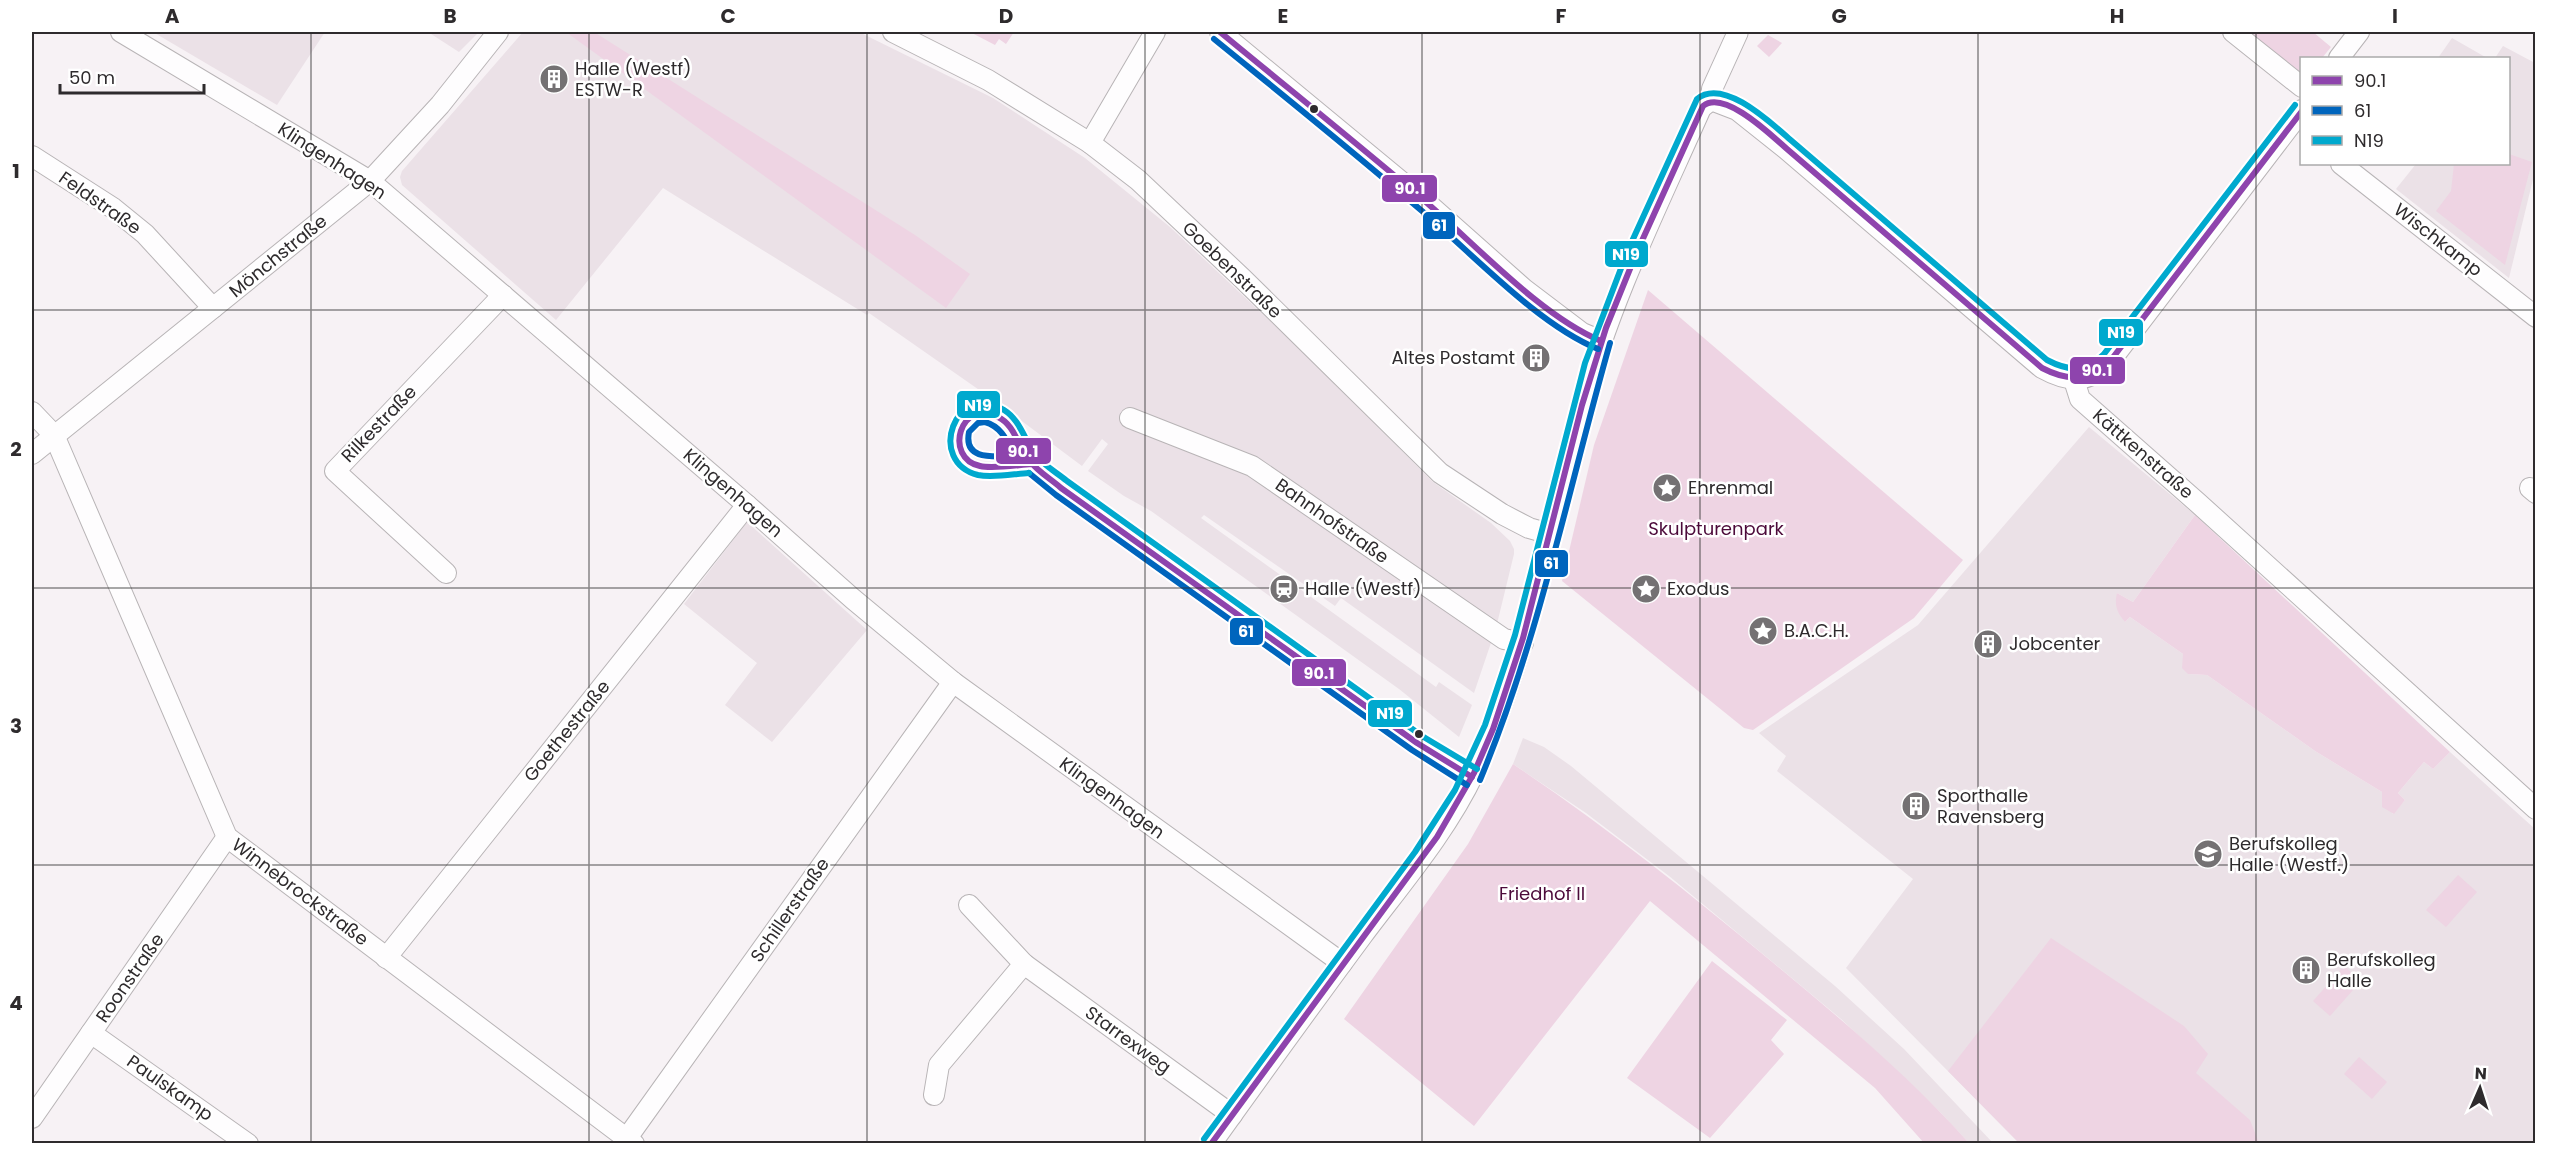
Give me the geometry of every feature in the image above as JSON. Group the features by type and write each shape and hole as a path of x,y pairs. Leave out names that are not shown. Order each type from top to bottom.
{"street":[{"name":"Klingenhagen","path":"121,32 370,181 853,599 953,682 1342,963"},
{"name":"Mönchstraße","path":"32,454 370,181 440,105 498,32"},
{"name":"Goebenstraße","path":"893,32 988,80 1089,143 1138,180 1242,278 1440,473 1502,514 1529,528 1550,534"},
{"path":"1089,143 1155,32"},
{"path":"1220,32 1427,204 1524,289 1582,333 1601,341"},
{"path":"1211,1143 1433,841 1472,777 1492,732 1523,643 1582,403 1601,341 1662,194 1701,108 1711,100 1712,89 1738,32"},
{"path":"2233,32 2300,86"},
{"path":"2340,57 2359,32"},
{"path":"1711,100 1737,110 1786,149 2042,368 2056,376 2074,380 2088,378 2102,370 2112,360 2298,122"},
{"name":"Feldstraße","path":"32,156 113,208 145,234 213,308"},
{"name":"Wischkamp","path":"2342,165 2535,316"},
{"name":"Rilkestraße","path":"446,573 335,471 503,295"},
{"name":"Kättkenstraße","path":"2074,380 2080,399 2207,510 2535,809"},
{"name":"Winnebrockstraße","path":"32,412 54,435 227,837 630,1141"},
{"name":"Bahnhofstraße","path":"1130,418 1252,466 1504,639 1523,643"},
{"name":"Goethestraße","path":"386,958 747,505"},
{"name":"Schillerstraße","path":"630,1141 953,682"},
{"name":"Roonstraße","path":"32,1118 227,837"},
{"name":"Starrexweg","path":"969,904 1024,964 1232,1115"},
{"path":"934,1095 939,1065 1024,964"},
{"name":"Paulskamp","path":"91,1033 248,1143"}],"shaded area":[{"path":"153,32 325,32 277,105"},
{"path":"428,32 479,32 459,52"},
{"path":"523,32 859,32 993,98 1085,158 1170,227 1288,338 1433,482 1491,523 1510,541 1514,554 1496,628 1474,693 1341,598 1335,606 1204,515 1201,518 1436,687 1439,682 1472,705 1459,737 1399,689 1151,511 1124,496 1088,471 1108,444 1102,439 1082,466 995,401 869,313 867,315 663,188 556,320 402,185 400,177 402,171"},
{"path":"2452,38 2485,57 2439,57"},
{"path":"2503,46 2535,63 2535,171 2509,278 2396,189 2415,165 2510,165 2510,57 2496,57"},
{"name":"Berufskolleg Halle (Westf.)","path":"2089,427 2195,515 2133,602 2117,593 2125,622 2130,617 2183,654 2188,674 2207,675 2315,751 2382,792 2393,814 2405,800 2398,793 2424,762 2433,769 2450,752 2535,829 2535,1143 2019,1143 1846,968 1913,879 1777,771 1786,756 1759,733 1918,625"},
{"path":"747,522 867,630 772,742 725,705 757,663 684,604"},
{"path":"1523,738 1544,747 1571,766 1835,986 1904,1049 1993,1143 1969,1143 1939,1111 1841,1019 1669,876 1586,813 1513,764"}],"green space":[{"path":"566,32 594,32 915,235 970,274 946,308"},
{"path":"970,32 1014,32 1006,44 999,39 995,45"},
{"path":"2249,32 2313,32 2331,47 2323,57 2300,57 2300,73"},
{"path":"1768,35 1782,43 1769,57 1757,46"},
{"path":"2510,154 2532,162 2505,265 2436,211 2451,191 2454,165 2510,165"},
{"name":"Skulpturenpark","path":"1648,290 1963,560 1914,618 1753,730 1744,728 1562,581 1594,445"},
{"path":"2195,515 2450,752 2433,769 2424,762 2398,793 2405,800 2394,814 2382,807 2382,792 2315,751 2207,675 2188,674 2182,668 2183,654 2130,617 2125,622 2120,615 2116,605 2117,593 2133,602"},
{"name":"Friedhof II","path":"1513,764 1645,859 1797,982 1898,1071 1969,1143 1924,1143 1875,1088 1650,901 1474,1126 1344,1019 1468,844"},
{"path":"2458,875 2477,892 2446,927 2426,910"},
{"path":"2051,938 2184,1026 2208,1054 2196,1073 2250,1120 2259,1143 2019,1143 1948,1071"},
{"path":"1712,961 1787,1020 1771,1040 1784,1054 1710,1138 1627,1078"},
{"path":"2344,966 2361,981 2330,1016 2313,1001"},
{"path":"2359,1057 2387,1082 2372,1099 2344,1074"}],"transit line":[{"name":"90.1","path":"1220,32 1427,203 1533,298 1578,330 1601,341"},
{"name":"61","path":"1214,39 1396,189 1529,306 1575,338 1598,349"},
{"name":"N19","path":"1204,1139 1415,852 1455,790 1485,725 1515,635 1585,363 1628,250 1697,99 1708,94 1720,94 1734,98 1761,115 2047,360 2070,368 2084,367 2104,354 2295,105"},
{"name":"90.1","path":"1211,1144 1437,837 1474,773 1493,729 1523,638 1582,405 1606,328 1636,254 1703,106 1712,102 1723,104 1747,116 2042,368 2061,376 2070,377 2095,372 2111,360 2300,114"},
{"name":"61","path":"1480,780 1501,727 1536,619 1610,343"},
{"name":"N19","path":"1029,473 984,476 962,467 953,455 950,441 953,426 961,414 972,406 987,404 1004,410 1018,424 1042,462 1422,736 1477,769"},
{"name":"90.1","path":"1031,464 985,467 969,461 962,452 959,442 961,431 974,415 985,413 1004,421 1033,465 1061,488 1417,743 1472,777"},
{"name":"61","path":"985,422 1000,431 1015,456 983,455 971,448 968,442 969,432 978,423 985,422"},
{"name":"61","path":"1029,473 1056,495 1412,750 1467,785"}],"place":[{"name":"Halle (Westf) ESTW-R","path":"554,79"},
{"name":"Altes Postamt","path":"1536,358"},
{"name":"Ehrenmal","path":"1667,488"},
{"name":"Halle (Westf)","path":"1284,589"},
{"name":"Exodus","path":"1646,589"},
{"name":"B.A.C.H.","path":"1763,631"},
{"name":"Jobcenter","path":"1988,644"},
{"name":"Sporthalle Ravensberg","path":"1916,806"},
{"name":"Berufskolleg Halle (Westf.)","path":"2208,854"},
{"name":"Berufskolleg Halle","path":"2306,970"}]}
